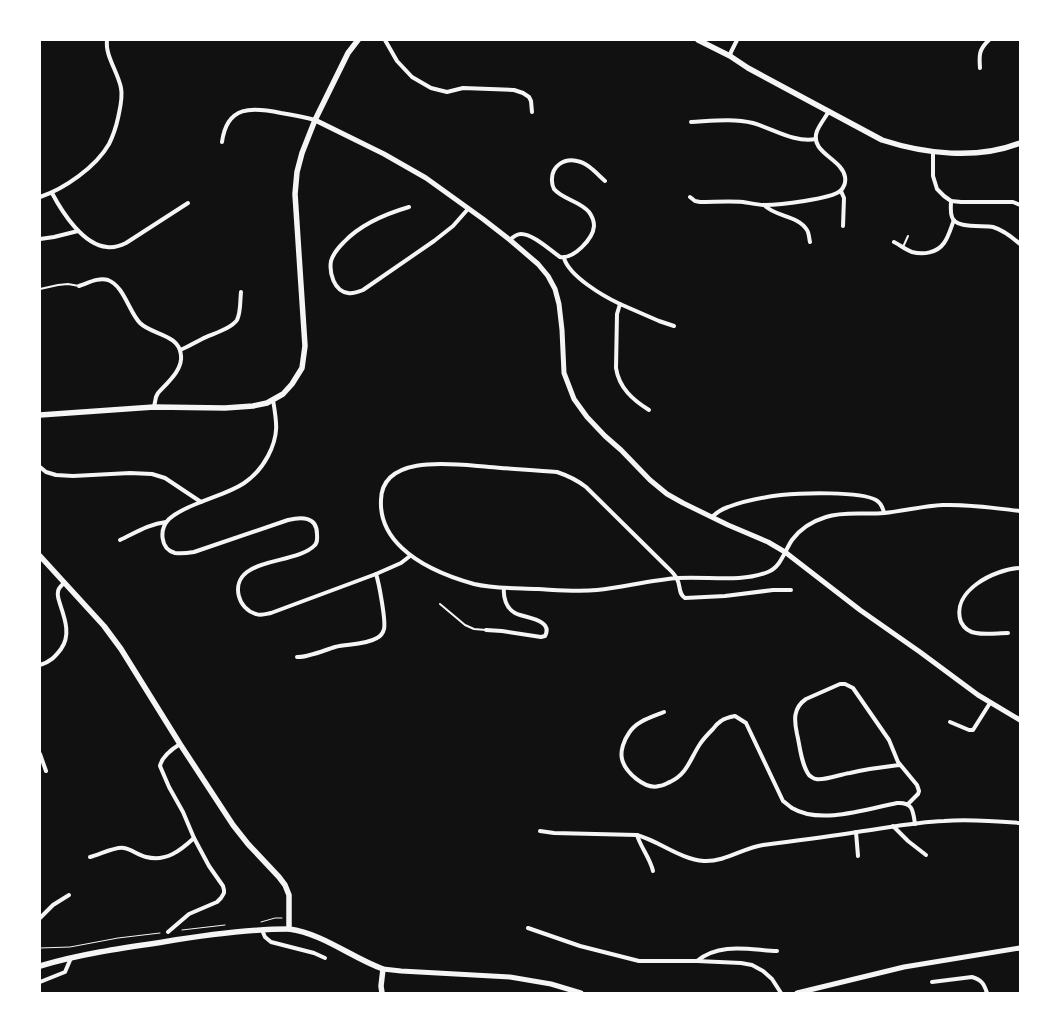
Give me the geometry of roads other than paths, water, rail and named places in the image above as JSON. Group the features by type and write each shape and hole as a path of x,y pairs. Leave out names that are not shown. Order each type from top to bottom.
{"main road":[{"path":"40,415 154,407 225,408 253,406 273,400 283,394 292,384 302,368 305,352 294,194 297,172 315,120 348,53 358,40"},
{"path":"698,40 882,140 933,152 958,154 977,153 1010,147 1020,143"},
{"path":"40,556 104,626 121,649 233,825 285,885 289,894 289,929"},
{"path":"40,966 117,949 184,938 289,929 314,935 383,969 382,993"}],"street":[{"path":"40,197 52,193 86,170 97,159 114,133 120,109 121,90 117,74 107,50 107,40"},
{"path":"385,40 397,61 407,72 431,88 447,92 463,88 514,90 528,97 531,101 532,112"},
{"path":"730,56 737,40"},
{"path":"980,68 980,51 989,40"},
{"path":"222,142 227,124 231,118 240,112 250,109 261,109 302,116 315,120 376,150 426,178 510,240 538,264 548,276 555,289 559,304 564,373 574,399 604,436 650,480 667,494 683,503 768,542 785,552 860,610 978,695 1020,720"},
{"path":"690,197 700,202 744,202 764,205 816,199 831,196 841,191 846,178 843,171 821,149 816,139 817,132 829,111"},
{"path":"691,122 736,121 752,123 801,140 816,139"},
{"path":"933,152 933,176 937,189 951,201 1013,202 1020,205"},
{"path":"510,240 515,235 528,235 560,257 571,256 592,235 594,221 588,211 554,189 552,176 555,169 564,161 579,161 605,181"},
{"path":"841,191 844,198 843,226"},
{"path":"52,193 64,214 78,231 105,247 115,247 126,243 188,203"},
{"path":"951,201 952,217 954,220 963,225 985,226 998,229 1007,233 1020,244"},
{"path":"764,205 768,210 802,224 808,230 810,242"},
{"path":"409,207 389,213 365,226 352,234 343,243 334,254 332,261 331,271 336,286 348,293 356,293 363,290 434,241 453,226 468,209"},
{"path":"894,242 910,252 925,253 933,251 944,243 954,220"},
{"path":"40,239 78,231"},
{"path":"564,258 564,261 571,270 611,300 674,326"},
{"path":"79,286 98,279 112,282 121,292 141,324 169,338 178,346 182,360 180,366 158,393 154,407"},
{"path":"180,350 224,330 235,322 239,314 241,292"},
{"path":"620,304 617,333 617,374 630,396 649,410"},
{"path":"273,400 277,422 276,436 262,466 244,484 182,509 170,518 166,522 162,533 164,544 168,549 174,553 184,554 288,520 300,518 312,521 317,531 317,541 309,549 297,555 265,563 248,571 243,576 238,587 239,599 247,610 263,615 401,564 410,556"},
{"path":"791,590 773,590 725,596 682,597 677,578 666,566 582,484 568,476 550,472 438,464 414,466 396,473 383,486 380,502 382,520 388,532 410,556 431,568 475,584 504,588 569,591 596,590 677,578 741,578 765,573 777,566 792,540 801,530 826,517 839,514 884,513 925,506 944,505 966,505 1020,511"},
{"path":"40,467 46,472 56,475 152,474 165,478 201,502"},
{"path":"712,517 728,507 781,495 803,494 866,496 881,504 884,513"},
{"path":"120,540 146,527 166,522"},
{"path":"1008,633 975,633 966,629 962,624 959,614 964,598 969,591 985,578 1005,570 1020,568"},
{"path":"297,656 302,657 323,650 365,642 376,639 381,635 384,627 376,574"},
{"path":"40,665 49,662 65,644 67,631 58,596 59,587 64,583"},
{"path":"486,630 541,637 547,633 546,626 540,621 514,613 505,600 504,588"},
{"path":"900,765 826,778 816,779 810,776 804,764 796,730 794,717 796,710 801,702 809,697 840,684 853,688 889,740 900,765 917,785 919,791 916,797 908,804"},
{"path":"950,722 973,730 990,703"},
{"path":"664,712 644,720 632,729 624,744 622,755 625,766 645,785 652,787 660,786 679,776 689,766 700,744 720,721 735,716 746,723 783,801 792,808 804,813 820,816 835,816 904,802 912,809 915,824"},
{"path":"168,932 189,914 217,902 224,893 223,886 194,838 184,812 169,787 160,766 164,756 180,744"},
{"path":"40,754 46,771"},
{"path":"540,831 560,834 637,835 650,839 680,855 694,860 707,861 732,856 758,846 893,826 959,820 1020,823"},
{"path":"893,826 908,841 926,854"},
{"path":"856,832 858,856"},
{"path":"637,835 642,848 651,862 653,871"},
{"path":"90,857 117,848 124,848 145,857 162,858 179,851 194,838"},
{"path":"40,918 53,905 69,895"},
{"path":"528,928 580,946 639,961 740,962 752,965 772,979 781,993"},
{"path":"262,930 265,937 271,942 314,953 325,958"},
{"path":"697,961 716,951 730,948 777,951"},
{"path":"797,993 904,967 1020,948"},
{"path":"40,982 65,972 71,958"},
{"path":"383,969 510,977 551,984 581,993"},
{"path":"932,982 972,977 983,983 987,993"}],"lane":[{"path":"903,247 908,236"},
{"path":"40,289 68,284 79,286"},
{"path":"440,604 465,625 474,629 486,630"}]}
